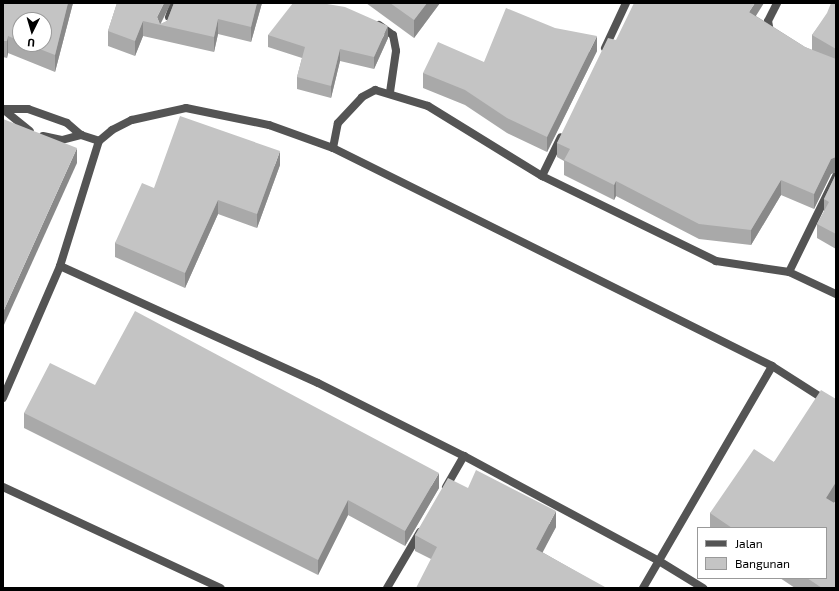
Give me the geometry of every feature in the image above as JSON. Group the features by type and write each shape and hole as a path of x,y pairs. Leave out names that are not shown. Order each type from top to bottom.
{"street":[{"path":"165,27 174,3"},
{"path":"599,60 626,3"},
{"path":"777,3 768,21 767,30 781,38"},
{"path":"366,20 393,35 396,51 390,92"},
{"path":"333,148 338,123 362,97 375,90 390,92 428,106 542,176 716,261 789,272 836,294"},
{"path":"3,398 60,266 99,141 112,130 132,120 186,108 268,125 333,148 772,366 836,407"},
{"path":"4,110 28,109 67,123 81,136 99,141"},
{"path":"4,110 23,129 49,138 62,140 81,136"},
{"path":"542,176 565,130"},
{"path":"789,272 836,176"},
{"path":"60,266 318,383 464,456 659,561 703,588"},
{"path":"643,588 772,366"},
{"path":"439,499 464,456"},
{"path":"3,487 221,588"},
{"path":"388,588 423,527"}],"building":[{"path":"3,3 68,3 55,55 47,52 52,52 52,12 12,12 12,38 8,36 7,41 3,41"},
{"path":"117,3 164,3 157,17 160,24 167,21 174,3 257,3 251,27 218,19 214,37 143,21 135,41 108,31"},
{"path":"293,3 321,3 345,7 388,26 374,57 340,49 331,86 297,77 305,47 268,35"},
{"path":"390,3 427,3 414,20"},
{"path":"634,3 755,3 749,12 805,47 836,59 836,157 831,159 814,194 781,180 751,230 699,224 616,181 614,185 564,160 570,149 557,143 608,38 616,40"},
{"path":"831,3 836,3 836,49 812,35 827,13"},
{"path":"506,8 555,28 597,36 547,137 507,118 465,90 423,73 438,42 484,62"},
{"path":"180,116 280,151 257,214 218,200 185,273 115,243 142,183 154,188"},
{"path":"3,119 77,148 3,312"},
{"path":"836,174 836,234 817,224 829,202 824,199"},
{"path":"135,311 439,473 405,531 348,500 318,560 24,413 50,363 95,385"},
{"path":"821,390 836,399 836,482 826,498 836,504 836,588 822,588 808,579 827,579 827,527 731,527 710,513 754,449 774,462"},
{"path":"476,470 556,511 536,549 605,588 416,588 437,547 415,535 448,478 468,488"}]}
